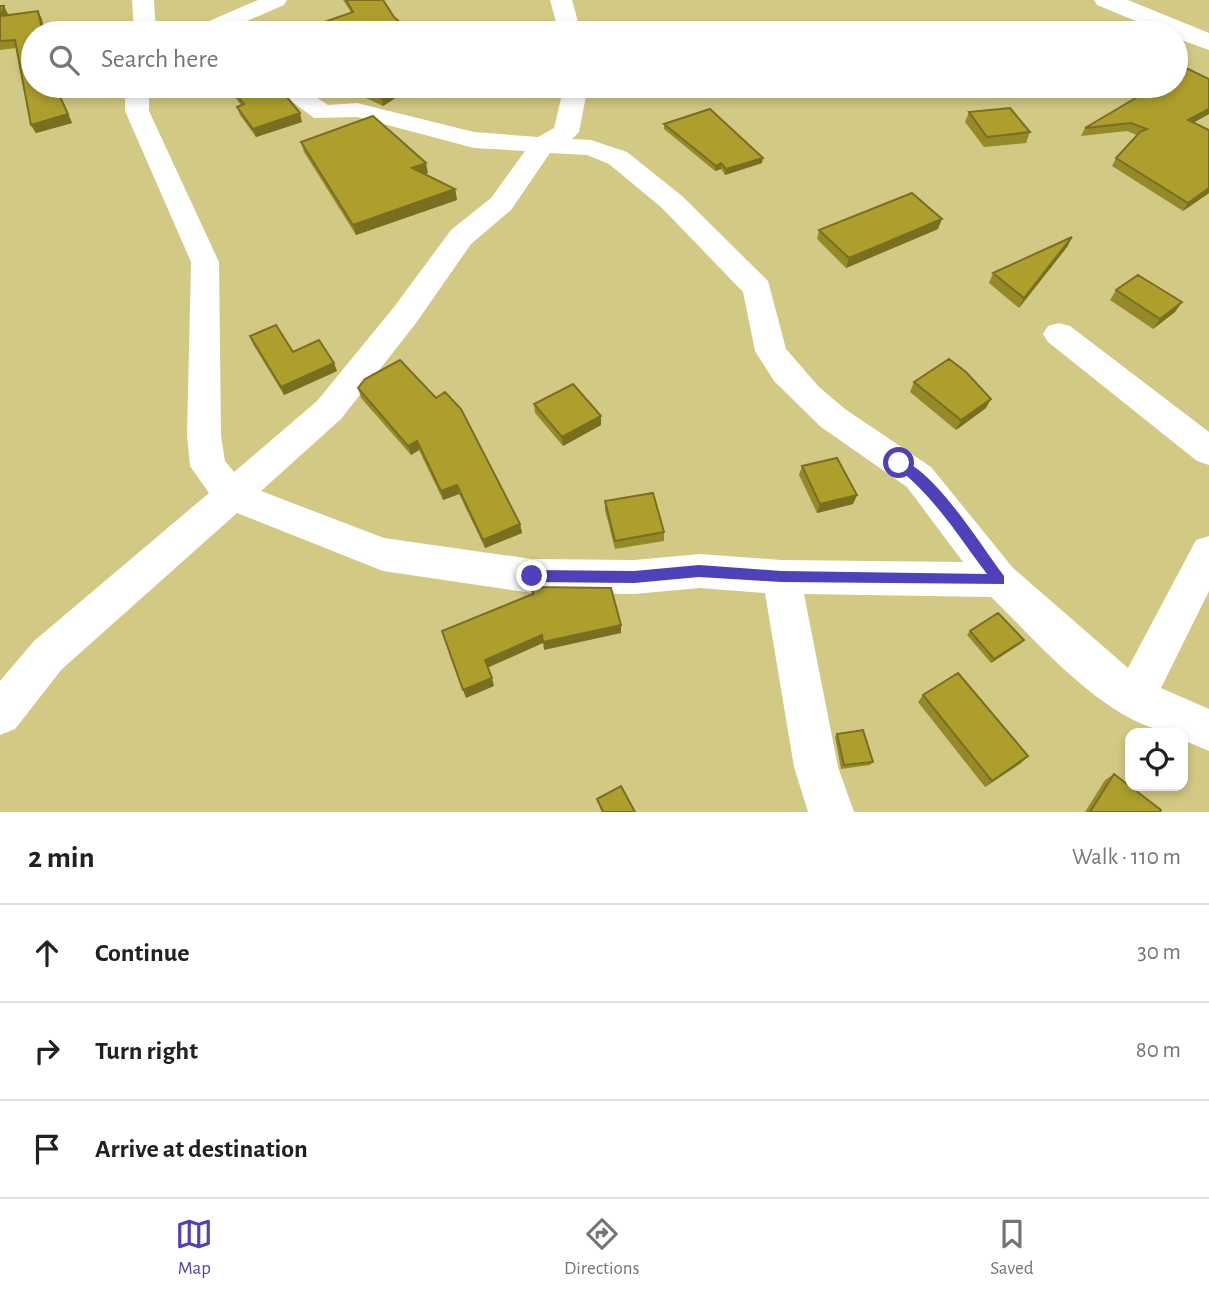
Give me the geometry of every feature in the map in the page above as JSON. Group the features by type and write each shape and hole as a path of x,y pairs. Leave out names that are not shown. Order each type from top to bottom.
{"street":[{"path":"143,0 144,21"},
{"path":"228,21 276,0"},
{"path":"561,0 567,21"},
{"path":"1106,0 1158,21"},
{"path":"1188,33 1209,42"},
{"path":"137,98 137,111 205,262 204,436 208,466 232,495 383,554 532,576 634,577 699,571 781,577 999,580"},
{"path":"301,98 323,113 357,110 474,141 591,148 618,158 672,202 757,288 771,351 785,372 833,418 919,477 999,580 1093,667 1134,698 1209,730"},
{"path":"0,715 48,655 329,410 405,315 461,237 501,204 543,144 566,132 573,98"},
{"path":"1059,334 1209,451"},
{"path":"1134,698 1209,552"},
{"path":"781,577 816,767 831,812"}],"building":[{"path":"346,0 383,0 398,21 327,21 353,12"},
{"path":"0,6 4,6 1,16 38,11 40,21 21,21 21,72 15,40 0,41"},
{"path":"1188,69 1209,79 1209,109 1188,120 1209,130 1209,188 1188,203 1116,158 1140,132 1147,129 1131,123 1085,128 1136,98 1188,98"},
{"path":"26,98 61,98 68,114 31,125"},
{"path":"239,98 288,98 300,113 253,129 237,107 244,104"},
{"path":"1010,108 1030,132 987,137 969,112"},
{"path":"710,109 763,158 726,169 721,163 716,166 664,124"},
{"path":"373,116 426,163 412,168 455,189 353,225 301,142"},
{"path":"912,193 942,219 849,258 819,230"},
{"path":"1072,237 1024,298 993,273"},
{"path":"1138,275 1182,302 1160,319 1116,290"},
{"path":"276,325 293,352 319,340 334,363 281,387 250,336"},
{"path":"949,359 966,372 991,399 961,420 914,382"},
{"path":"400,360 436,398 445,392 461,409 520,524 483,540 457,485 441,491 417,441 408,446 358,388 365,379"},
{"path":"573,384 601,416 562,437 534,404"},
{"path":"837,458 857,495 820,504 802,466"},
{"path":"653,493 664,532 615,541 605,501"},
{"path":"532,587 611,588 621,625 543,642 542,635 485,660 492,678 463,690 442,631 533,594"},
{"path":"998,613 1024,640 994,659 970,631"},
{"path":"958,673 1028,756 992,781 923,695"},
{"path":"863,730 873,762 844,765 837,734"},
{"path":"1114,774 1125,782 1125,791 1136,791 1161,810 1160,812 1090,812"},
{"path":"621,786 635,812 603,812 597,799"}],"route":[{"path":"532,576 634,577 699,571 781,577 999,580 919,477 899,463"}]}
